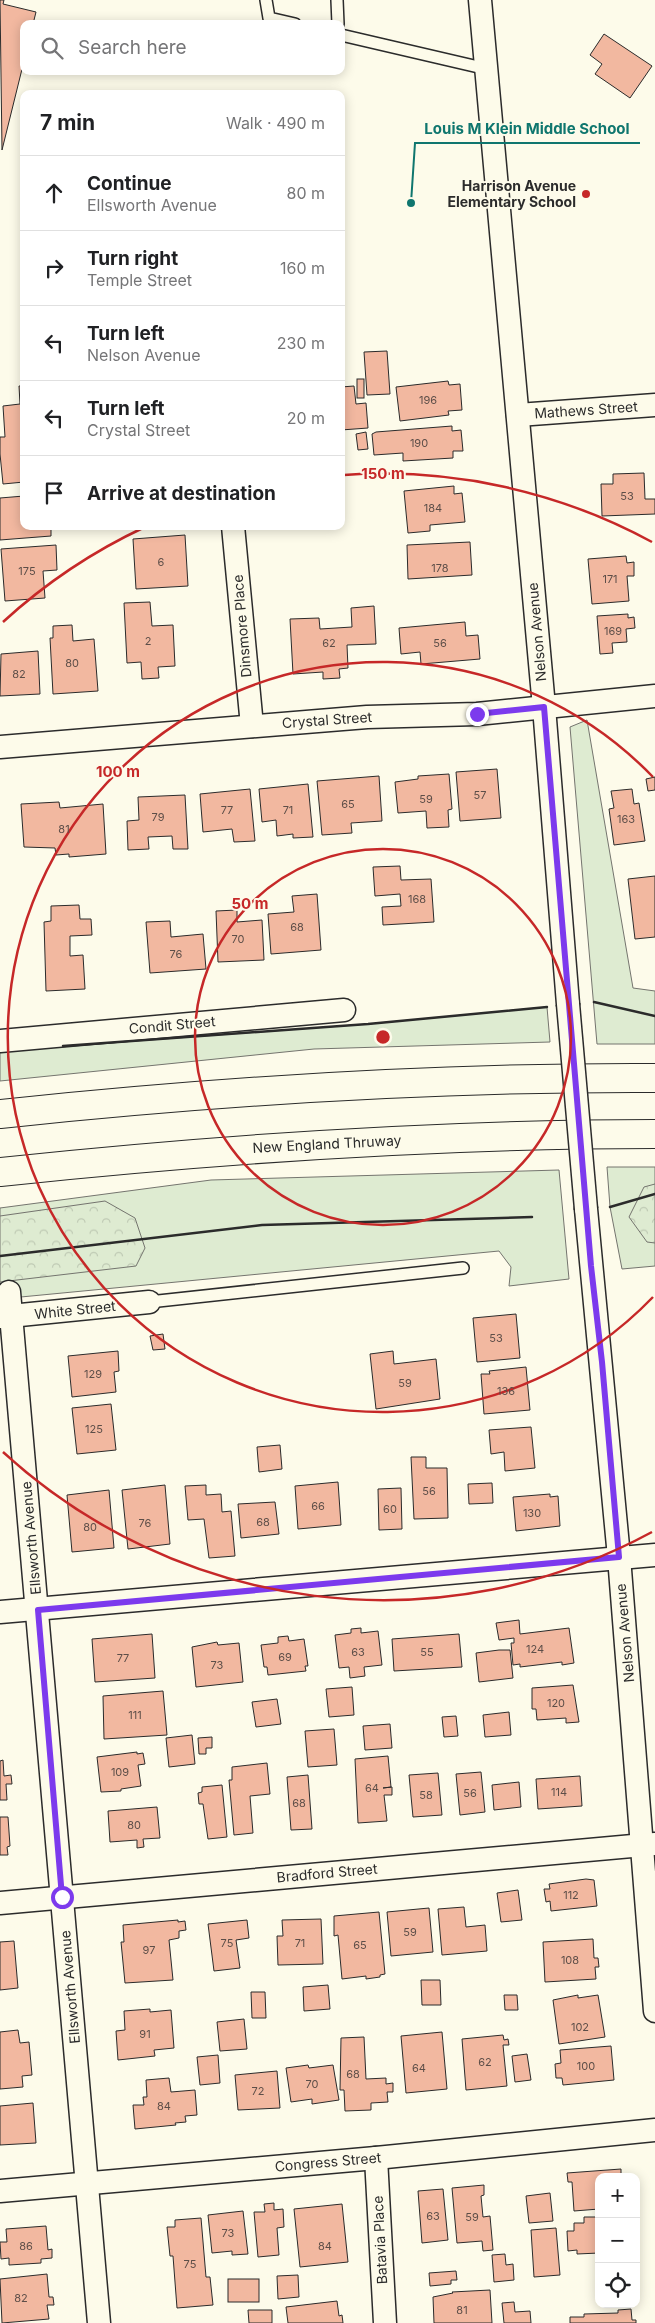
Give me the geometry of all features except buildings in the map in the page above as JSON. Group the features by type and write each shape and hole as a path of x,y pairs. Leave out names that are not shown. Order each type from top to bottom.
{"highway":[{"path":"0,1114 166,1097 366,1085 448,1081 655,1078"},
{"name":"New England Thruway","path":"0,1172 162,1155 335,1142 655,1134"}],"street":[{"name":"Nelson Avenue","path":"480,0 544,707 586,1209 648,1845 655,2011"},
{"name":"Mathews Street","path":"518,415 655,405"},
{"name":"Dinsmore Place","path":"233,530 252,726"},
{"name":"Crystal Street","path":"0,748 367,716 477,714 655,696"},
{"name":"Condit Street","path":"0,1041 344,1010"},
{"name":"Ellsworth Avenue","path":"9,1292 6,1317 38,1610 99,2323"},
{"name":"White Street","path":"6,1317 149,1302"},
{"path":"0,1612 655,1555"},
{"name":"Bradford Street","path":"0,1903 648,1845"},
{"name":"Congress Street","path":"0,2191 376,2158 655,2130"},
{"name":"Batavia Place","path":"376,2158 385,2323"}],"lane":[{"path":"266,0 269,18 278,20"},
{"path":"337,0 338,20"},
{"path":"345,36 487,69"},
{"path":"149,1302 463,1268"}],"green space":[{"path":"587,720 633,988 655,991 655,1044 597,1044 570,727"},
{"path":"547,1007 550,1042 314,1049 0,1081 0,1051 368,1024"},
{"path":"607,1167 655,1167 655,1266 622,1269 610,1207"},
{"path":"559,1170 569,1279 509,1286 511,1267 499,1251 0,1299 0,1208 211,1180"},
{"path":"655,1184 655,1243 647,1242 629,1217 644,1187"},
{"path":"105,1201 135,1218 145,1248 136,1266 0,1282 0,1216"}],"wall":[{"path":"594,1002 655,1016"},
{"path":"63,1046 368,1024 547,1007"},
{"path":"610,1207 655,1194"},
{"path":"0,1256 262,1225 532,1217"}],"place":[{"name":"Harrison Avenue Elementary School","path":"586,194"},
{"name":"Louis M Klein Middle School","path":"411,203"}],"route":[{"path":"62,1897 38,1610 619,1557 602,1362 591,1266 544,707 477,714"}]}
